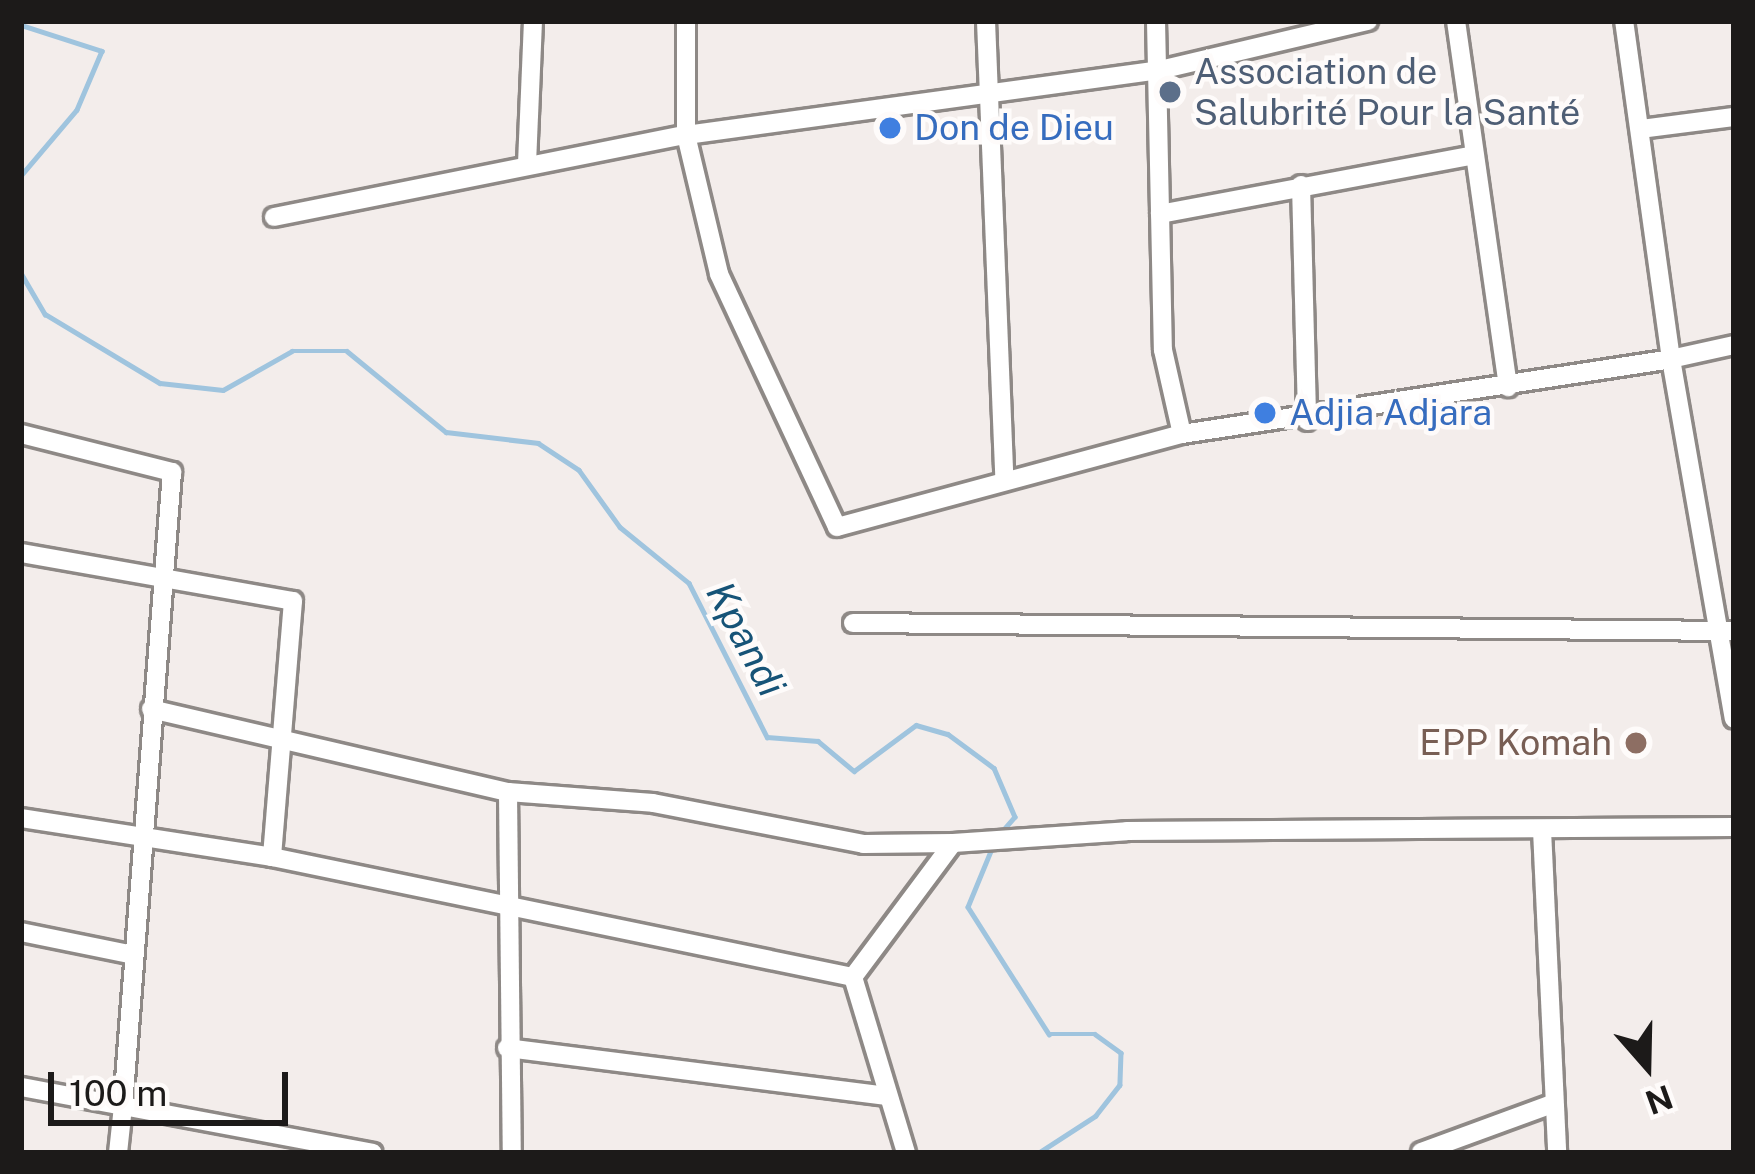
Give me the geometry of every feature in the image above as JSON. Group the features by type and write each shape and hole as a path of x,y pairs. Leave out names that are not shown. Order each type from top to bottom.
{"street":[{"path":"527,164 533,21"},
{"path":"686,21 686,135 719,274 837,527 1004,475 1182,434 1307,421 1734,345"},
{"path":"986,21 1004,475"},
{"path":"1156,21 1163,350 1182,434"},
{"path":"274,218 686,135 1156,71 1368,21"},
{"path":"1456,21 1471,156 1508,387"},
{"path":"1624,21 1671,359 1727,631 1734,719"},
{"path":"1641,128 1734,117"},
{"path":"1160,214 1471,156"},
{"path":"1301,185 1307,421"},
{"path":"21,434 172,472 118,1153"},
{"path":"21,553 293,602 272,856"},
{"path":"853,622 1727,631"},
{"path":"151,709 508,792 653,803 864,844 1734,827"},
{"path":"508,792 516,914 507,1048 512,1153"},
{"path":"21,818 142,845 272,856 516,914 853,977"},
{"path":"1542,830 1557,1153"},
{"path":"853,977 962,842"},
{"path":"21,932 134,955"},
{"path":"853,977 906,1153"},
{"path":"507,1048 888,1096"},
{"path":"21,1087 280,1144 374,1153"},
{"path":"1421,1152 1552,1104"}],"waterway":[{"name":"Kpandi","path":"21,25 102,51 77,110 21,176"},
{"name":"Kpandi","path":"21,273 45,314 160,383 223,390 292,351 347,351 446,432 538,443 579,470 620,527 689,583 767,737 818,741 854,771 916,725 948,734 994,768 1015,817 1000,834"},
{"name":"Kpandi","path":"994,844 968,907 1049,1034 1095,1034 1121,1053 1120,1085 1096,1116 1039,1153"}],"place":[{"name":"Association de Salubrité Pour la Santé","path":"1170,92"},
{"name":"Don de Dieu","path":"890,128"},
{"name":"Adjia Adjara","path":"1265,413"},
{"name":"EPP Komah","path":"1636,743"}]}
